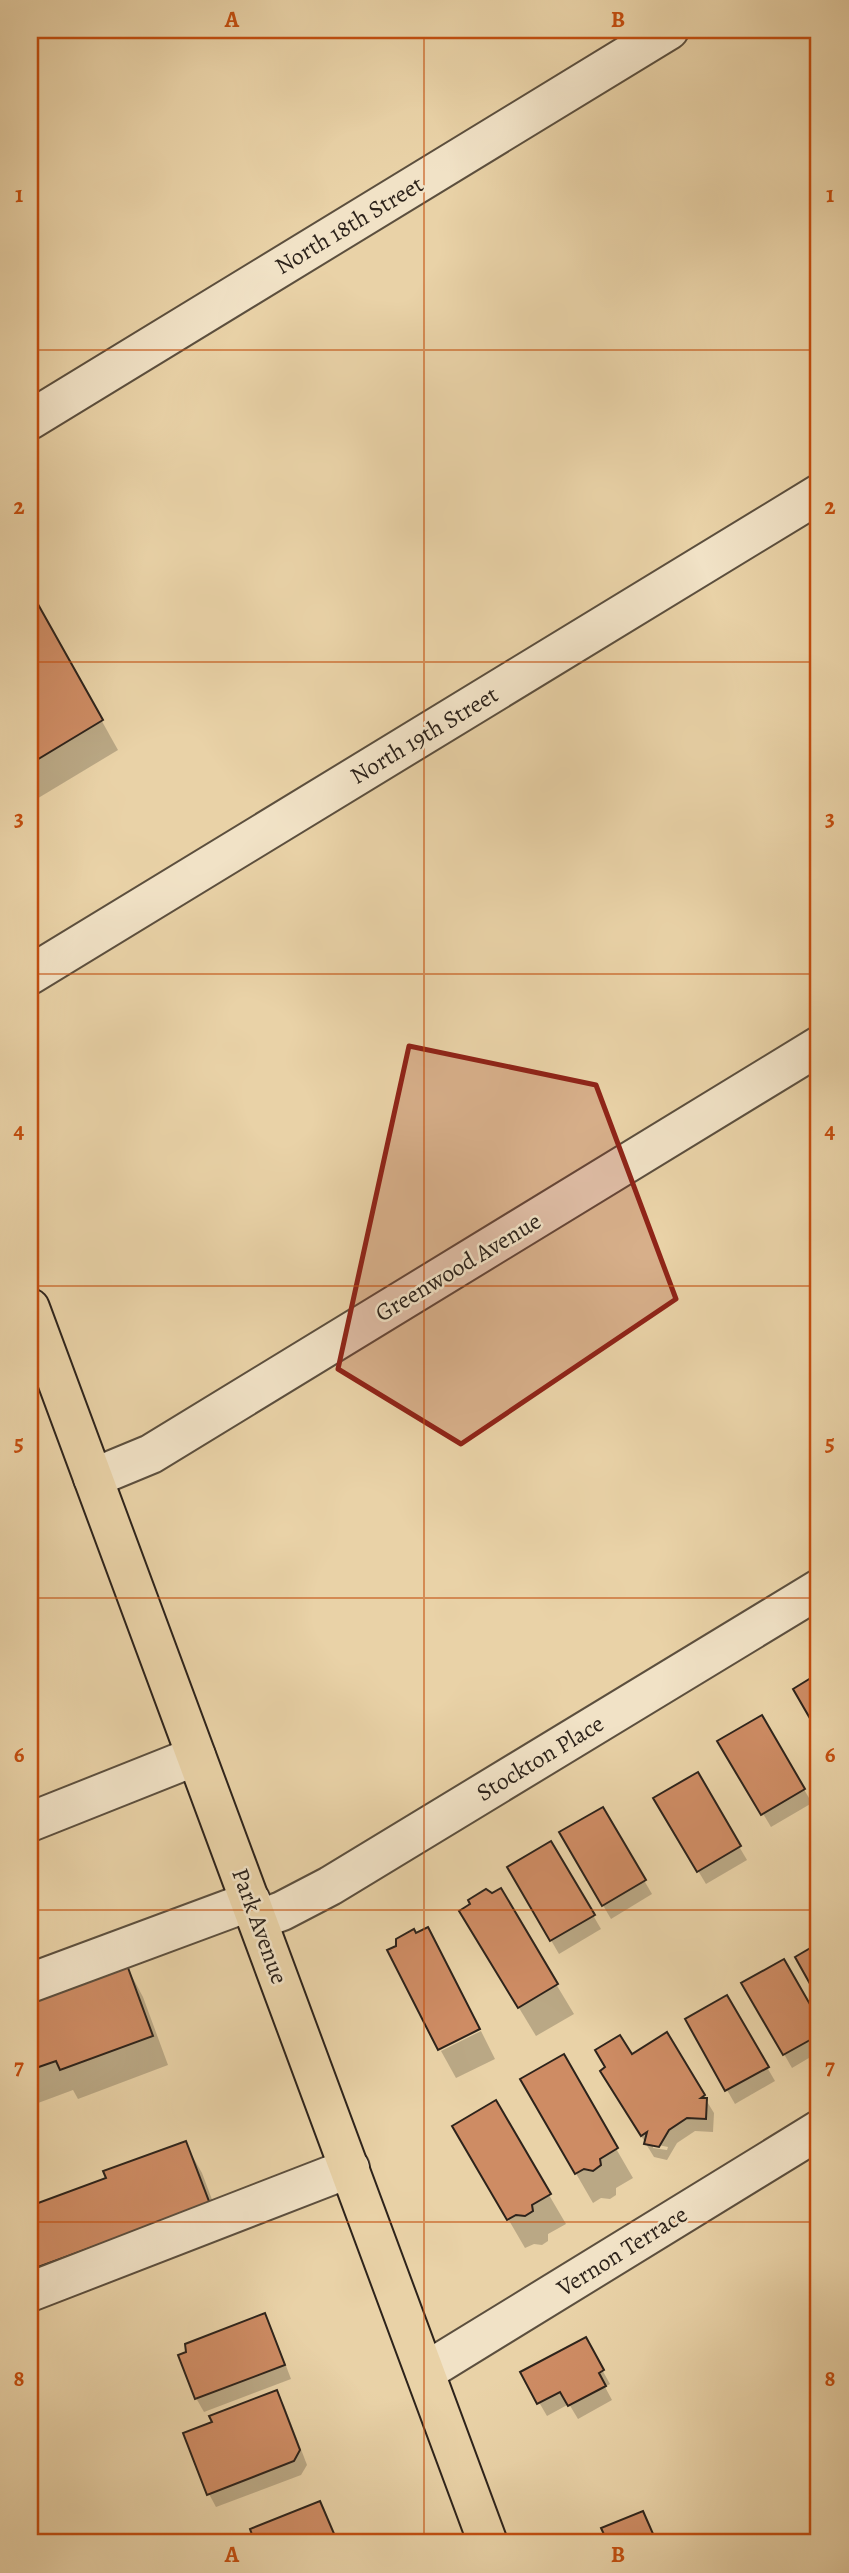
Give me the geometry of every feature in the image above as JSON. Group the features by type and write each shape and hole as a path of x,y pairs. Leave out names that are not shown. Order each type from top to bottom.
{"main road":[{"name":"Park Avenue","path":"30,1308 39,1361 93,1478 488,2543"}],"street":[{"name":"North 18th Street","path":"30,420 669,30"},
{"name":"North 19th Street","path":"30,975 819,494"},
{"name":"Greenwood Avenue","path":"93,1478 151,1454 819,1046"},
{"name":"Stockton Place","path":"30,1983 254,1911 282,1911 330,1886 819,1589"},
{"path":"30,1822 196,1756"},
{"name":"Vernon Terrace","path":"425,2372 819,2130"},
{"path":"30,2292 350,2168"}],"highlighted area":[{"path":"409,1046 596,1085 676,1299 461,1444 338,1369"}],"building":[{"path":"30,590 103,720 30,764"},
{"path":"819,1673 819,1734 793,1689"},
{"path":"762,1715 805,1789 761,1815 717,1741"},
{"path":"698,1772 741,1846 697,1872 653,1798"},
{"path":"603,1807 646,1880 602,1906 559,1832"},
{"path":"551,1841 595,1915 550,1941 507,1867"},
{"path":"501,1888 558,1984 518,2008 459,1911 470,1904 468,1900 486,1889 492,1893"},
{"path":"428,1927 480,2029 438,2050 387,1950 396,1946 396,1939 414,1929 416,1933"},
{"path":"819,1943 819,2000 795,1957"},
{"path":"784,1959 819,2020 819,2035 783,2055 741,1983"},
{"path":"127,1965 153,2036 60,2070 56,2061 30,2070 30,2001"},
{"path":"727,1995 769,2067 725,2091 685,2019"},
{"path":"667,2032 705,2095 701,2098 707,2098 706,2119 687,2118 669,2130 659,2147 644,2144 647,2132 641,2136 600,2071 605,2067 595,2050 620,2035 632,2054"},
{"path":"564,2054 618,2148 600,2159 601,2165 593,2171 584,2169 575,2174 520,2079"},
{"path":"496,2100 551,2194 532,2205 533,2211 525,2216 516,2215 507,2220 452,2126"},
{"path":"186,2141 210,2204 30,2270 30,2206 106,2178 103,2171"},
{"path":"265,2313 285,2365 195,2399 178,2355 186,2352 185,2344"},
{"path":"586,2337 604,2370 599,2373 606,2386 568,2406 560,2392 537,2404 520,2372"},
{"path":"277,2390 300,2450 294,2461 207,2495 183,2433 212,2422 209,2416"},
{"path":"320,2501 338,2543 255,2543 250,2529"},
{"path":"643,2511 657,2543 608,2543 601,2528"}]}
